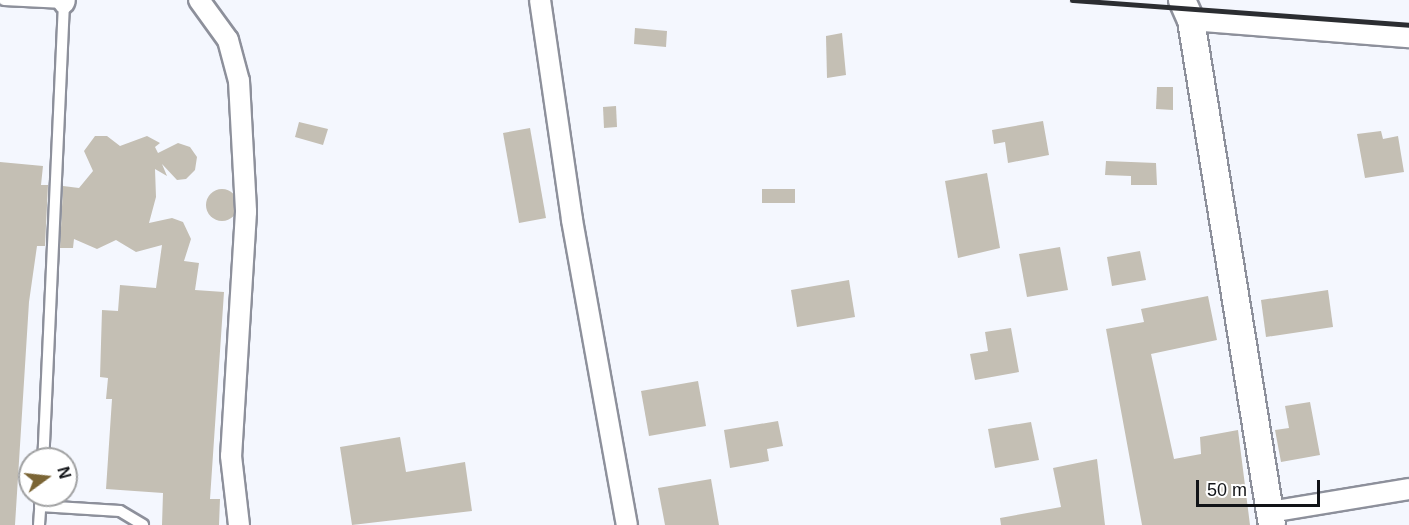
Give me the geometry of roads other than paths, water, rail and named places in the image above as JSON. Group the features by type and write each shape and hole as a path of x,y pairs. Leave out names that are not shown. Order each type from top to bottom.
{"street":[{"path":"199,0 228,40 239,81 246,212 231,456 238,525"},
{"path":"540,0 572,220 627,525"},
{"path":"1409,36 1186,10 1271,519 1409,489"}],"lane":[{"path":"4,0 64,1 44,447"},
{"path":"78,505 120,511 143,525"},
{"path":"39,525 40,507"}],"railway":[{"path":"1072,0 1409,25"}]}
